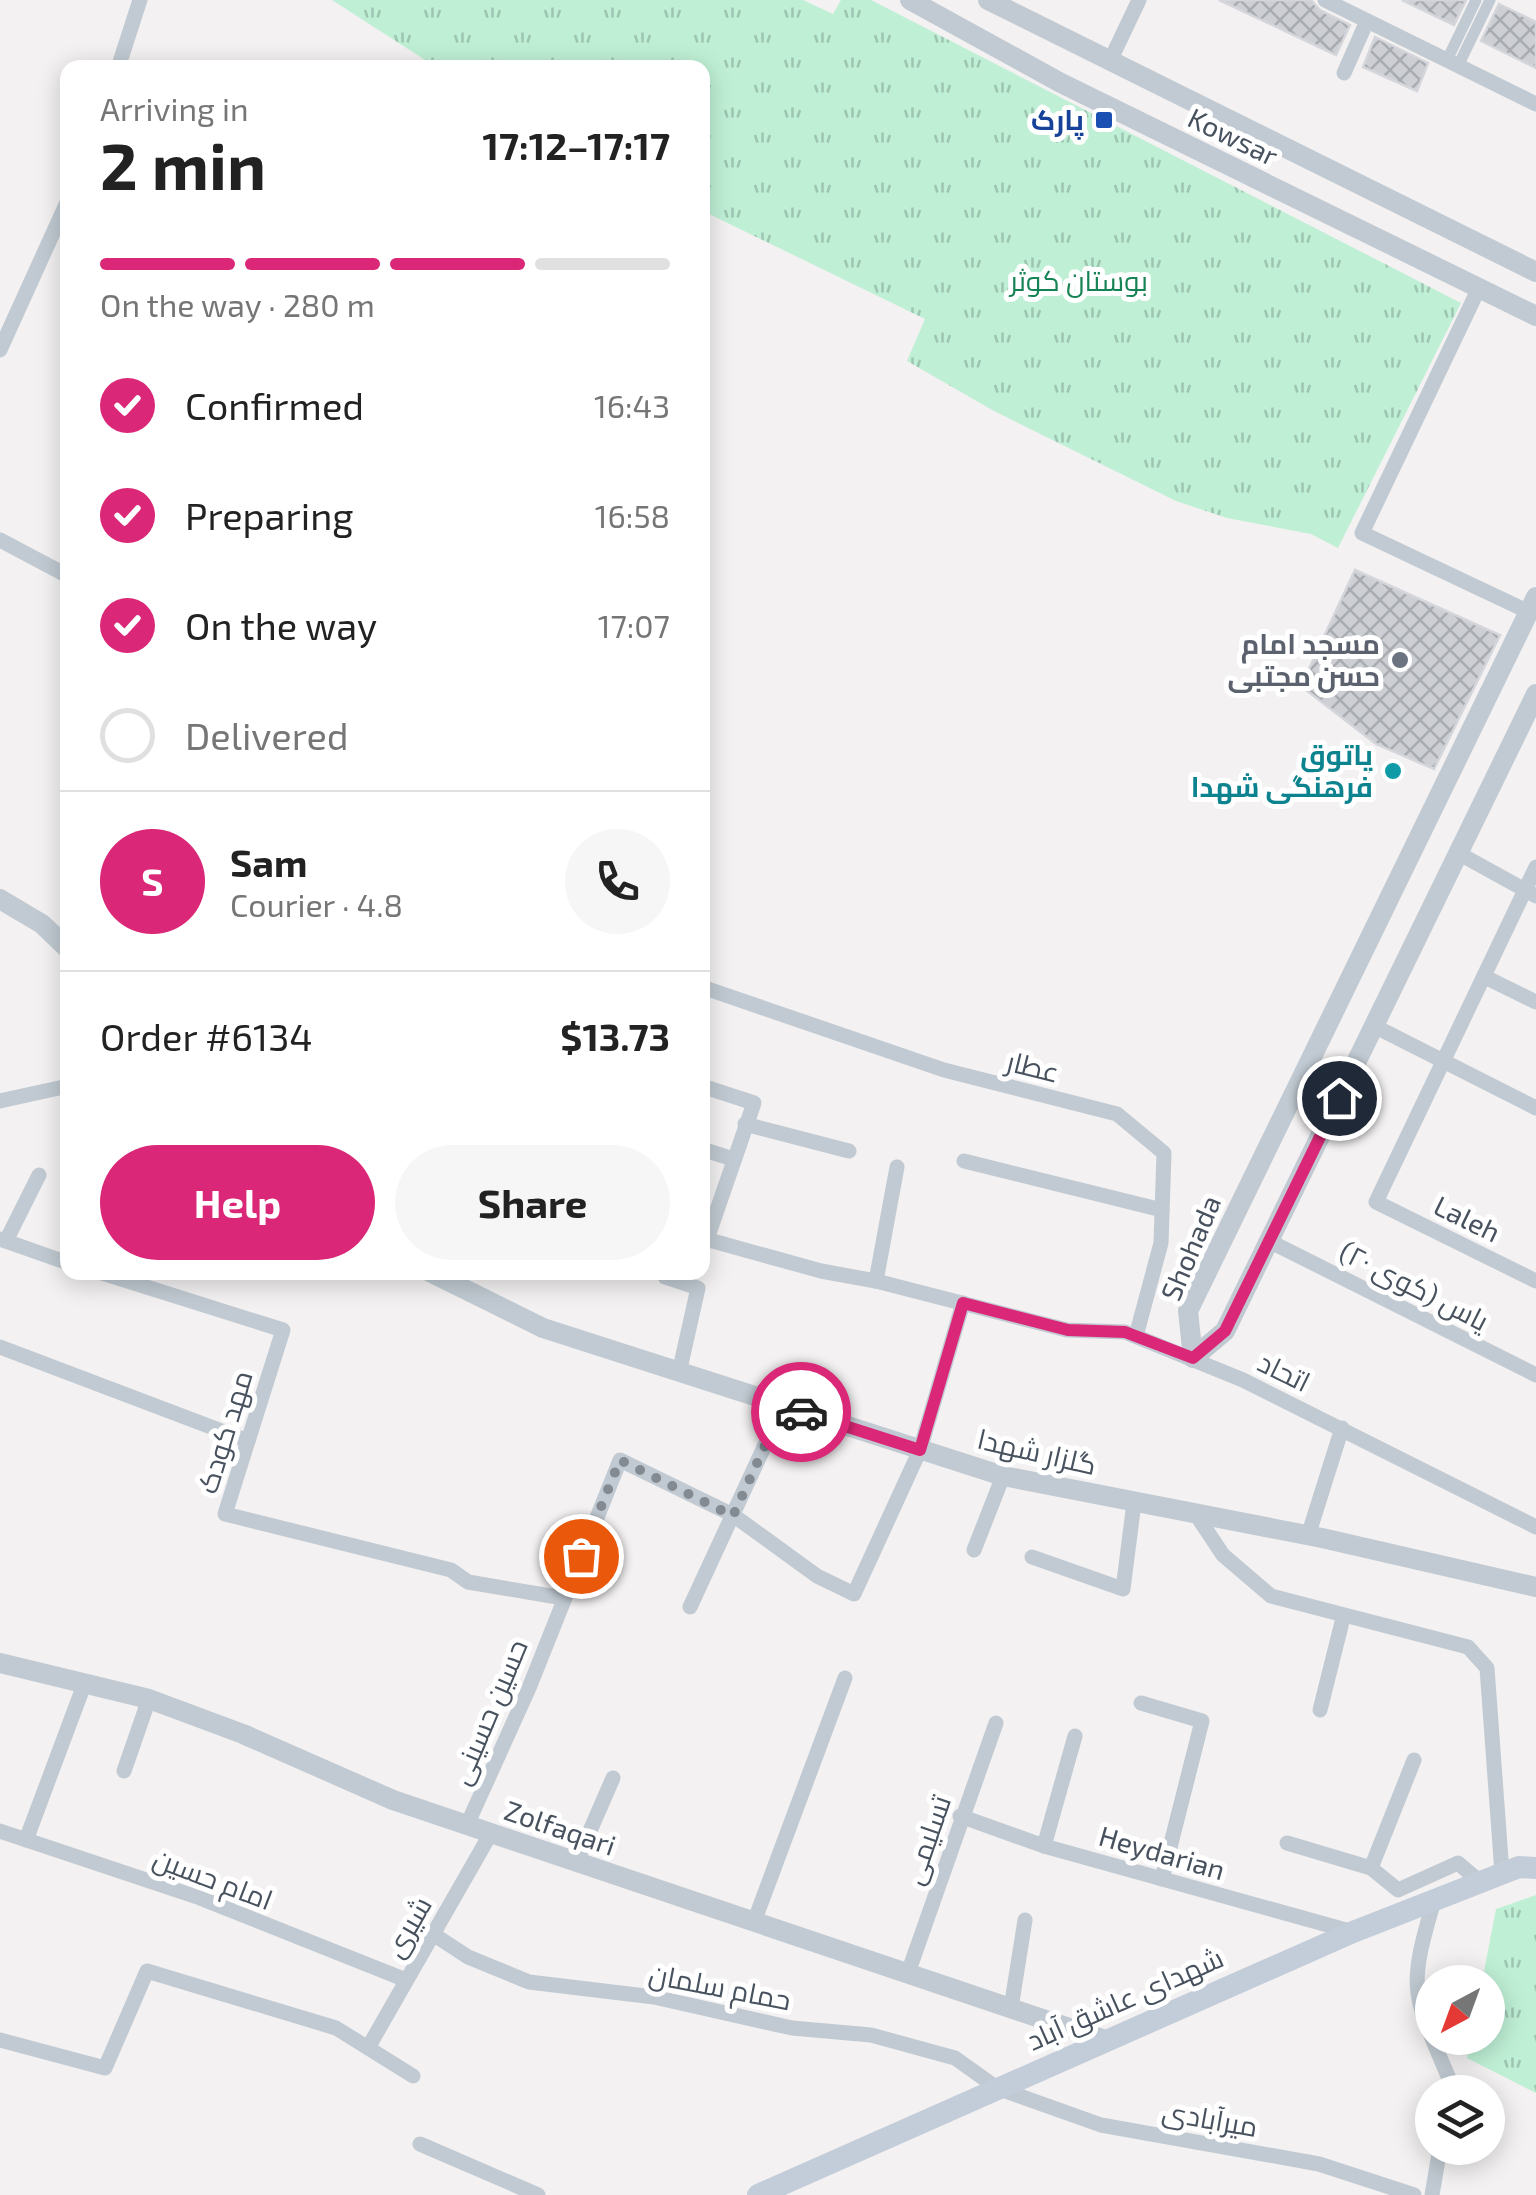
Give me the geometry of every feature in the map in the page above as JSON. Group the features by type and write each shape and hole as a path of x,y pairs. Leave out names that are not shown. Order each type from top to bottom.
{"main road":[{"name":"شهدای عاشق آباد","path":"758,2195 1353,1932 1519,1869 1536,1849"}],"street":[{"path":"121,60 140,0"},
{"name":"Kowsar","path":"910,0 1061,83 1536,316"},
{"name":"Kowsar","path":"988,0 1536,272"},
{"path":"1110,60 1140,0"},
{"path":"1324,0 1536,104"},
{"path":"1453,63 1476,0"},
{"path":"1453,63 1490,0"},
{"path":"1344,72 1366,21"},
{"path":"0,350 60,218"},
{"path":"1479,288 1362,534 1532,604"},
{"path":"0,540 60,572"},
{"name":"Shohada","path":"1193,1358 1188,1310 1532,604"},
{"path":"1193,1358 1225,1331 1536,694"},
{"path":"1458,853 1530,893"},
{"path":"1444,1062 1530,893 1536,868"},
{"path":"0,899 42,924 60,941"},
{"path":"1485,977 1536,1002"},
{"name":"عطار","path":"710,991 944,1070 1117,1114 1164,1153 1161,1243 1136,1336"},
{"path":"1374,1026 1536,1108"},
{"name":"Laleh","path":"1444,1062 1376,1202 1536,1281"},
{"path":"0,1101 60,1088"},
{"path":"710,1089 754,1103 710,1224"},
{"path":"746,1124 848,1152"},
{"path":"710,1152 734,1159"},
{"path":"964,1162 1162,1210"},
{"path":"876,1281 897,1167"},
{"path":"40,1175 3,1240 60,1260"},
{"name":"اتحاد","path":"710,1239 820,1272 876,1281 1068,1330 1136,1336 1193,1358 1342,1428 1536,1527"},
{"name":"یاس (کوی ۲۰)","path":"1269,1241 1536,1375"},
{"name":"مهد کودک","path":"124,1280 283,1330 226,1514 451,1570 468,1582 562,1598"},
{"name":"گلزار شهدا","path":"446,1280 542,1328 1003,1476 1308,1536 1536,1587"},
{"path":"675,1280 698,1288 678,1373"},
{"path":"920,1450 963,1303"},
{"path":"0,1348 248,1441"},
{"path":"690,1606 783,1406"},
{"path":"1308,1536 1342,1428"},
{"name":"حسین حسینی","path":"467,1825 529,1688 620,1460 733,1516 817,1576 854,1594 920,1450"},
{"path":"974,1550 1003,1476"},
{"path":"1032,1558 1123,1588 1134,1502"},
{"path":"1195,1514 1224,1555 1271,1596 1468,1648 1487,1668 1519,1869"},
{"path":"1320,1710 1343,1618"},
{"name":"Zolfaqari","path":"0,1663 149,1699 243,1734 393,1800 1105,2040"},
{"path":"754,1922 845,1678"},
{"path":"26,1840 84,1685"},
{"path":"124,1771 149,1699"},
{"path":"1141,1703 1202,1722 1162,1878"},
{"name":"تسلیمی","path":"908,1974 960,1816 996,1723"},
{"path":"1044,1846 1075,1736"},
{"path":"1371,1868 1414,1760"},
{"path":"576,1863 613,1778"},
{"name":"Heydarian","path":"960,1816 1044,1846 1353,1932"},
{"name":"امام حسین","path":"0,1831 200,1898 406,1980"},
{"name":"شیری","path":"369,2046 491,1834"},
{"path":"1287,1843 1371,1868 1398,1890 1458,1864 1479,1881"},
{"path":"1434,1901 1416,1963 1415,1996 1448,2075"},
{"path":"1011,2008 1025,1920"},
{"name":"حمام سلمان","path":"433,1934 468,1957 529,1982 654,1998 792,2028 871,2035 955,2058 998,2088"},
{"path":"0,2040 105,2068 147,1971 336,2028 413,2076"},
{"name":"میرآبادی","path":"998,2088 1101,2124 1319,2164 1414,2195"},
{"path":"420,2144 538,2195"},
{"path":"1432,2195 1437,2165"}],"green space":[{"name":"بوستان کوثر","path":"332,0 803,0 833,14 841,0 871,0 1461,303 1338,548 1311,534 1227,518 1176,501 994,411 907,361 925,319 710,214 710,60 425,60"},
{"path":"1536,1895 1536,2093 1467,2058 1505,2055 1505,1965 1485,1965 1496,1909"}],"building":[{"path":"1219,0 1311,0 1320,10 1350,25 1336,55"},
{"path":"1402,0 1466,0 1454,25"},
{"path":"1499,4 1536,22 1536,68 1481,41"},
{"path":"1375,37 1428,63 1417,91 1363,67"},
{"name":"مسجد امام حسن مجتبی","path":"1355,570 1500,635 1434,769 1376,744 1301,686"}],"way so far":[{"path":"581,1556 620,1460 733,1516 783,1406 801,1412"}],"place":[{"name":"پارک","path":"1104,120"},
{"name":"مسجد امام حسن مجتبی","path":"1400,660"},
{"name":"پاتوق فرهنگی شهدا","path":"1393,771"}],"route":[{"path":"801,1412 920,1450 963,1303 1068,1330 1125,1332 1193,1358 1225,1331 1339,1098"}]}
